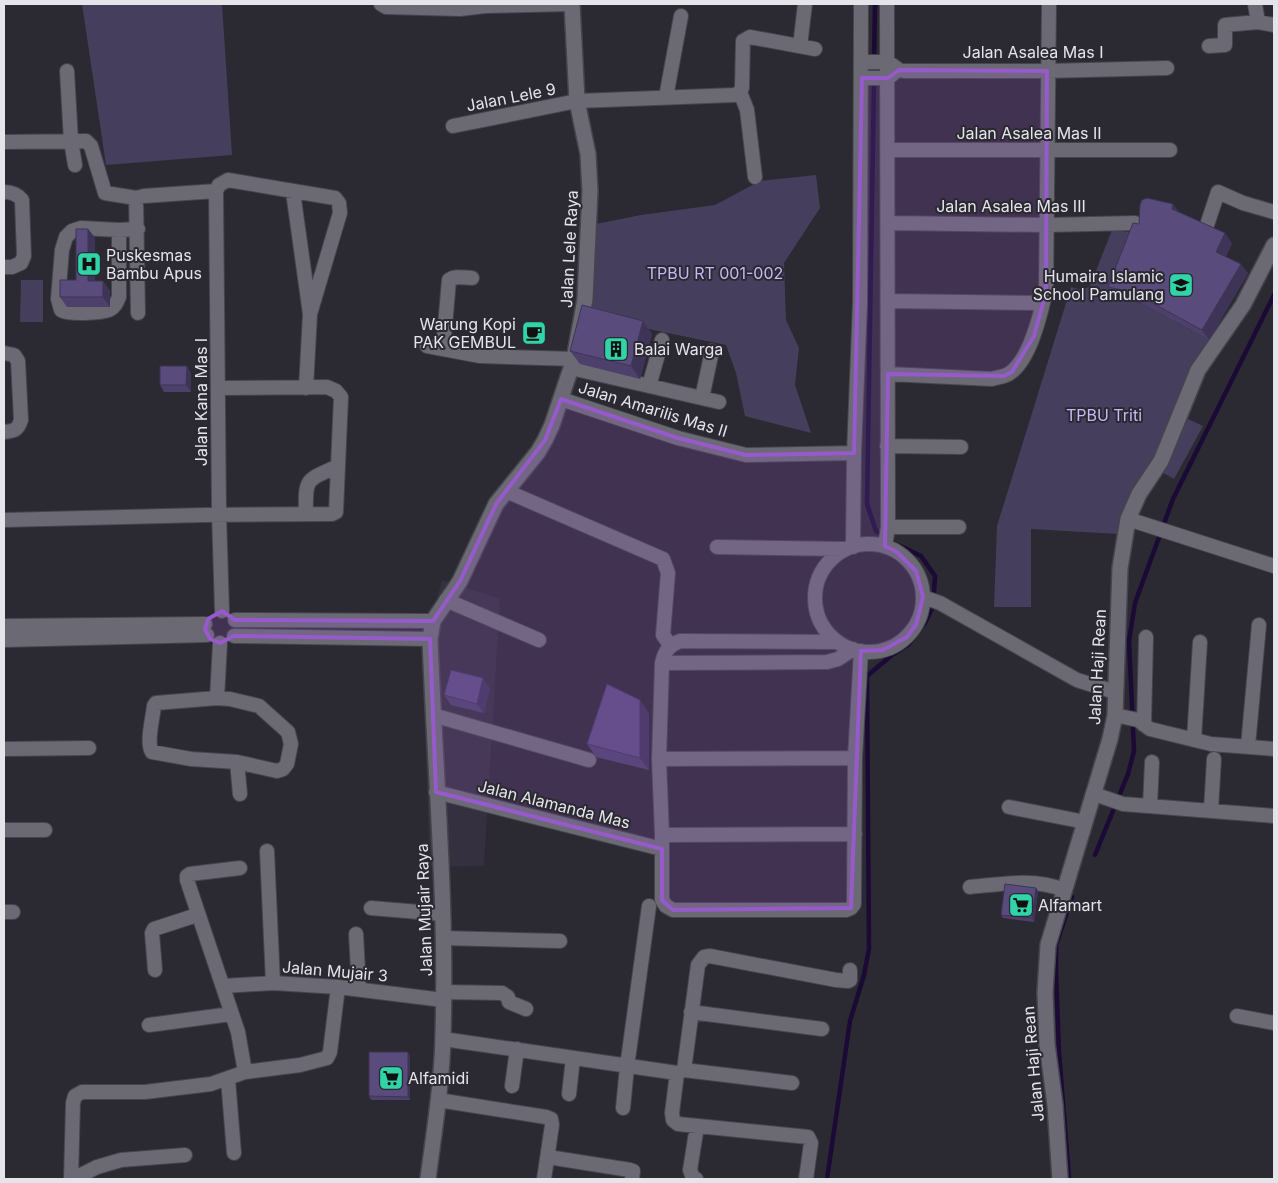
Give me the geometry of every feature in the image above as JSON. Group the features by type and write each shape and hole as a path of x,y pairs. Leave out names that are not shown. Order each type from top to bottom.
{"street":[{"path":"381,4 386,7 460,9 485,6 572,4"},
{"name":"Jalan Lele Raya","path":"430,639 433,620 460,581 496,504 538,452 552,425 573,364 585,299 590,191 588,154 576,101 572,4"},
{"path":"800,46 805,4"},
{"path":"849,548 860,302 861,4"},
{"path":"662,663 827,662 857,651 883,650 895,645 907,637 916,625 922,612 923,597 921,583 916,571 887,536 888,150 893,74 888,62 887,4"},
{"path":"888,374 992,379 1004,376 1012,372 1023,357 1034,336 1046,293 1049,4"},
{"path":"1255,4 1258,22"},
{"path":"666,97 681,16"},
{"path":"1209,46 1225,46 1225,25 1258,22 1274,25"},
{"path":"755,177 748,110 740,92 742,88 743,41 750,37 815,49"},
{"path":"862,62 888,62"},
{"name":"Jalan Asalea Mas I","path":"862,78 893,74 1167,68"},
{"path":"67,72 71,141 75,165"},
{"name":"Jalan Lele 9","path":"453,126 576,101 735,95 740,92"},
{"path":"4,142 86,141 91,146 105,193 136,198 216,191 219,185 228,180 335,198 339,203 340,213 310,314"},
{"name":"Jalan Asalea Mas II","path":"888,150 1170,150"},
{"name":"Jalan Kana Mas I","path":"216,191 219,514 222,612"},
{"path":"4,192 18,195 22,200 24,256 21,263 4,268"},
{"path":"293,192 310,314 306,388"},
{"path":"1207,225 1218,192 1243,203 1274,212"},
{"path":"136,198 138,313"},
{"name":"Jalan Asalea Mas III","path":"888,224 1047,225 1135,223"},
{"path":"119,230 119,297 116,303 109,310 65,312 59,306 58,299 62,250 66,237 72,231 81,228 138,229"},
{"name":"Jalan Haji Rean","path":"1060,1179 1055,1105 1047,1044 1045,993 1048,945 1110,739 1130,719 1116,692 1120,568 1128,519 1139,494 1160,461 1198,370 1243,305 1274,245"},
{"path":"443,349 449,280 460,277 472,278"},
{"path":"119,290 138,288"},
{"path":"888,301 1039,303 1044,299"},
{"path":"649,386 662,340"},
{"path":"427,346 480,356 573,364 649,386 719,402"},
{"path":"702,398 712,351"},
{"path":"4,353 14,355 18,361 21,420 19,427 12,431 4,432"},
{"path":"4,520 219,514 332,514 336,512 341,397 336,391 327,387 219,388"},
{"name":"Jalan Amarilis Mas II","path":"561,399 678,438 746,455 854,453"},
{"path":"887,446 961,446"},
{"path":"306,514 307,484 311,479 338,466"},
{"path":"506,491 663,559 668,573 663,635 670,645"},
{"path":"1128,519 1274,566"},
{"path":"857,651 837,642 827,632 820,620 816,607 815,593 818,580 825,567 834,557 849,548 887,536 959,527"},
{"path":"717,547 849,548"},
{"path":"923,597 940,603 1077,680 1116,692"},
{"path":"446,600 540,640"},
{"path":"222,612 232,616 235,620 237,631 226,642 220,643 214,642 206,629 212,615 222,612"},
{"path":"235,620 433,620"},
{"path":"1248,746 1259,625"},
{"path":"4,626 206,629"},
{"path":"4,640 206,629"},
{"path":"234,636 430,639"},
{"path":"1146,637 1130,719 1150,729 1211,744 1274,749"},
{"name":"Jalan Mujair Raya","path":"428,1179 438,1100 444,996 444,938 430,639"},
{"path":"837,642 680,641 670,645 666,650 662,663 659,759 662,900 666,906 673,910 846,910 854,904 857,651"},
{"path":"1194,740 1200,642"},
{"path":"217,698 220,643"},
{"path":"217,698 230,699 259,706 288,732 291,744 287,764 284,769 277,771 237,762 191,759 152,752 150,748 151,730 156,703 217,698"},
{"path":"433,715 589,760"},
{"path":"4,748 89,748"},
{"path":"659,759 855,758"},
{"path":"1210,810 1214,759"},
{"path":"237,762 240,794"},
{"path":"1150,806 1152,762"},
{"name":"Jalan Alamanda Mas","path":"436,792 662,842 855,834"},
{"path":"1094,794 1123,804 1274,816"},
{"path":"1009,807 1085,822"},
{"path":"4,830 45,830"},
{"path":"267,852 273,983"},
{"path":"240,868 210,870 187,876 198,915 238,1032 245,1072"},
{"path":"970,887 1023,882 1064,890"},
{"path":"623,1108 649,906"},
{"path":"371,908 443,914"},
{"path":"155,970 152,933 154,929 198,915"},
{"path":"356,934 359,989"},
{"path":"444,938 560,941"},
{"path":"806,1179 811,1143 808,1137 678,1124 673,1120 672,1113 698,966 704,957 710,956 848,981 850,980 850,970"},
{"name":"Jalan Mujair 3","path":"223,986 273,983 338,986 444,996 502,993 508,997 509,1002 526,1009"},
{"path":"185,1155 121,1160 97,1167 72,1179 73,1103 76,1096 82,1092 145,1092 211,1084 245,1072 300,1066 327,1058 330,1052 338,986"},
{"path":"691,1012 822,1029"},
{"path":"150,1024 231,1014"},
{"path":"1237,1016 1274,1023"},
{"path":"443,1038 627,1067 792,1083"},
{"path":"512,1086 518,1049"},
{"path":"569,1094 573,1058"},
{"path":"228,1079 234,1154"},
{"path":"438,1100 551,1119 552,1125 544,1179"},
{"path":"696,1179 693,1178 690,1170 697,1126"},
{"path":"548,1157 630,1170 633,1171 632,1179"}],"highlighted area":[{"path":"899,70 1047,71 1046,293 1034,336 1012,372 1004,376 888,374 885,546 897,552 916,571 923,597 916,625 907,637 883,650 861,651 851,908 673,910 662,900 662,849 436,792 430,639 234,636 220,643 210,639 205,629 208,619 222,611 235,620 433,621 460,581 496,504 545,440 561,399 678,438 746,455 854,453 862,78 888,78"}],"shaded area":[{"path":"442,580 500,599 484,866 430,867 422,656"}],"green space":[{"path":"82,4 222,4 232,155 106,165"},
{"name":"TPBU RT 001-002","path":"816,175 820,208 784,263 786,320 799,348 795,385 811,433 745,416 736,373 726,345 592,315 596,224 641,215 715,205 760,181"},
{"name":"TPBU Triti","path":"1112,230 1140,233 1139,302 1209,340 1173,412 1203,426 1174,479 1151,466 1118,534 1031,529 1031,607 994,607 997,526 1071,287 1083,290 1090,286"},
{"path":"21,280 43,280 43,322 20,322"}],"building":[{"name":"Humaira Islamic School Pamulang","path":"1147,198 1173,204 1172,209 1225,233 1216,252 1241,264 1202,330 1132,292 1108,287 1133,223 1139,224 1142,200"},
{"path":"76,229 88,229 88,281 103,281 103,297 60,297 60,280 76,280"},
{"name":"Balai Warga","path":"582,305 643,321 631,366 570,351"},
{"path":"160,366 187,366 186,385 160,385"},
{"path":"451,670 483,678 477,704 444,695"},
{"path":"607,684 640,700 640,758 587,744"},
{"name":"Alfamart","path":"1005,884 1036,888 1032,918 1001,915"},
{"name":"Alfamidi","path":"369,1052 408,1052 408,1097 369,1096"}],"waterway":[{"path":"874,60 875,4"},
{"path":"827,1179 850,1021 864,975 869,949 867,676 892,655 909,644 925,623 933,606 935,576 921,556 892,542 876,531 867,504 874,80"},
{"path":"1095,855 1128,774 1134,751 1129,641 1135,603 1173,499 1274,295"},
{"path":"1069,1179 1059,1053 1056,945 1072,897"}],"place":[{"name":"Puskesmas Bambu Apus","path":"89,264"},
{"name":"Humaira Islamic School Pamulang","path":"1181,285"},
{"name":"Warung Kopi PAK GEMBUL","path":"534,333"},
{"name":"Balai Warga","path":"616,349"},
{"name":"Alfamart","path":"1021,905"},
{"name":"Alfamidi","path":"391,1078"}]}
